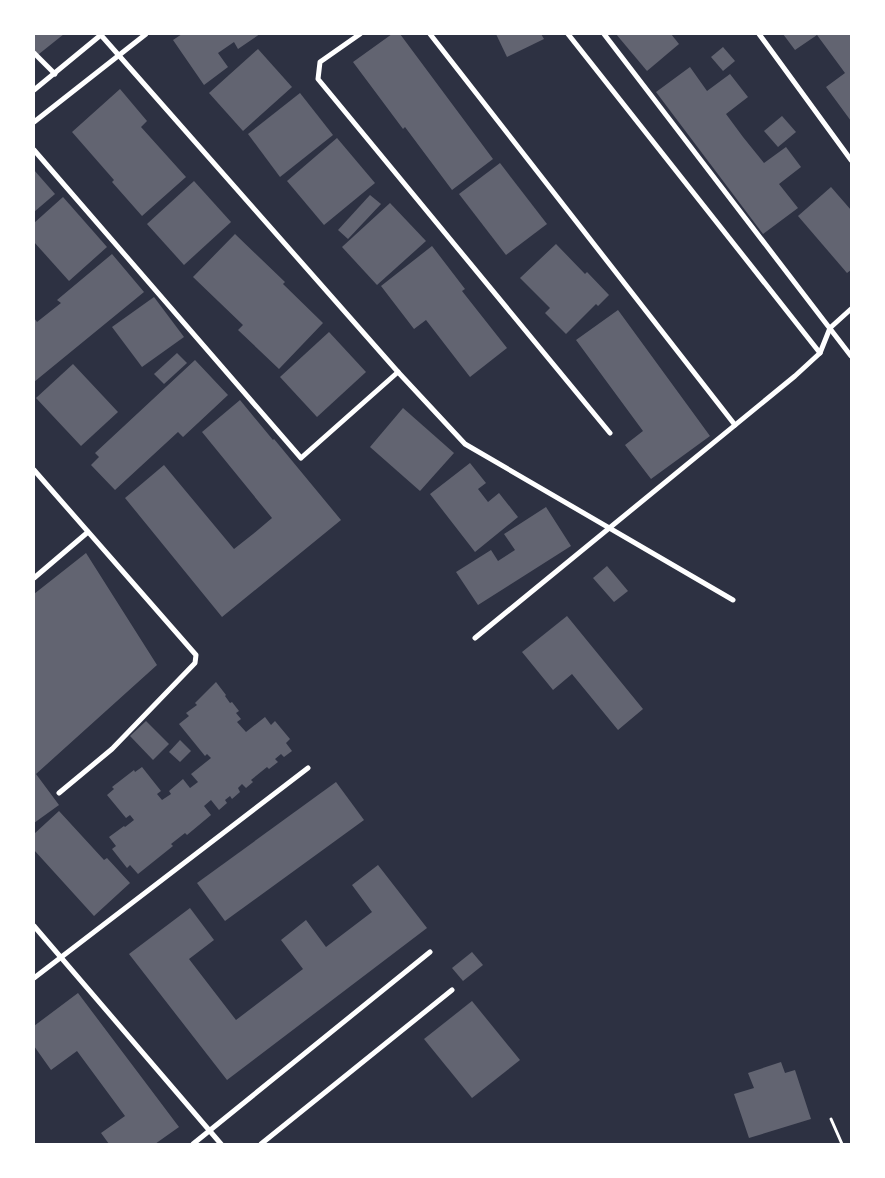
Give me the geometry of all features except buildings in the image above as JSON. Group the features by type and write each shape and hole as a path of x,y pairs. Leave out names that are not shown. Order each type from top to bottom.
{"street":[{"path":"34,90 101,34 398,372 465,444 733,600"},
{"path":"34,122 146,34"},
{"path":"360,34 320,62 318,79 610,433"},
{"path":"430,34 735,424"},
{"path":"568,34 820,352"},
{"path":"604,34 851,356"},
{"path":"759,34 851,160"},
{"path":"34,53 55,74"},
{"path":"34,150 300,458 398,372"},
{"path":"475,638 795,376 820,352 830,328 851,309"},
{"path":"34,470 193,651 196,660 157,704 112,749 59,793"},
{"path":"34,578 88,532"},
{"path":"34,978 308,768"},
{"path":"34,926 60,959 221,1144"},
{"path":"193,1144 430,952"},
{"path":"261,1144 452,990"}],"path":[{"path":"831,1119 842,1144"}]}
